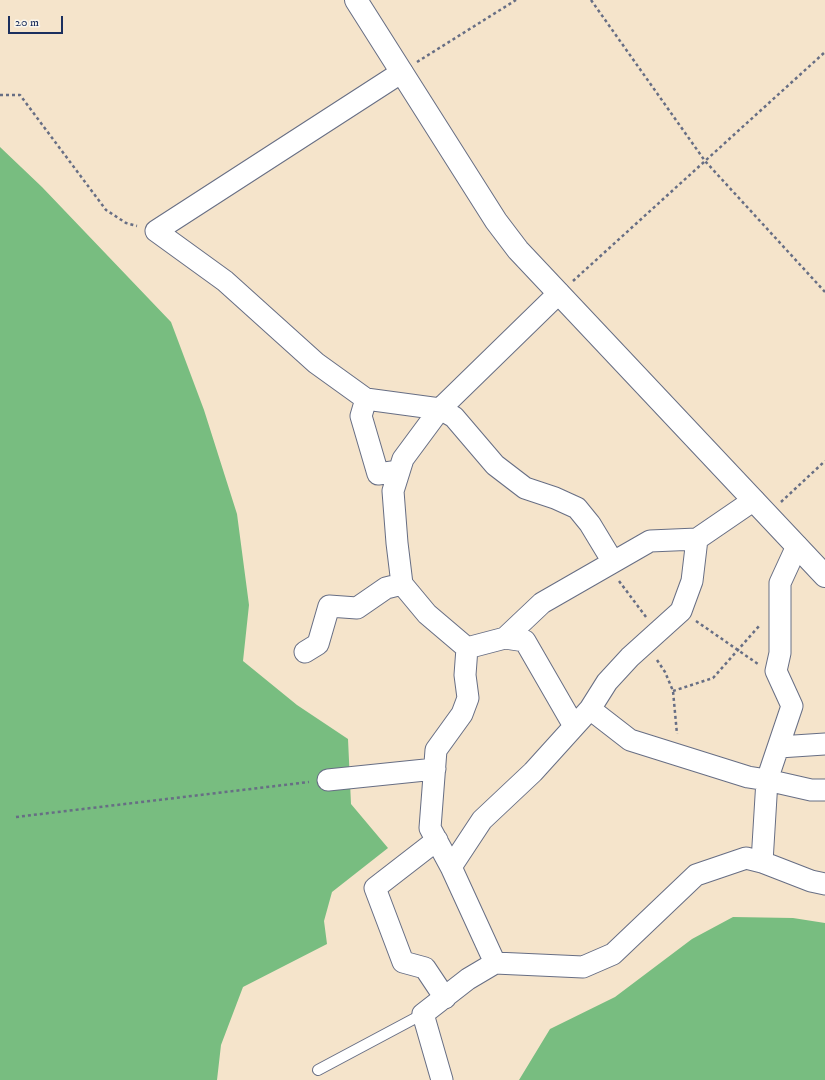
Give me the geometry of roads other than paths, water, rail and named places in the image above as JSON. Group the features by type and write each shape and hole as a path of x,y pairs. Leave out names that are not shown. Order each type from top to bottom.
{"street":[{"path":"356,0 496,221 518,250 825,576"},
{"path":"402,72 156,231 225,281 316,363 366,399 440,409 454,417 495,465 525,488 555,498 577,508 590,524 613,562"},
{"path":"467,648 427,614 402,584 393,491 403,459 440,409 559,293"},
{"path":"366,399 361,416 378,474 399,471"},
{"path":"505,638 542,603 650,541 697,539 761,507"},
{"path":"451,867 482,820 533,772 590,709 607,682 630,657 681,611 692,581 697,539"},
{"path":"762,862 767,780 792,706 776,671 780,653 780,584 797,546"},
{"path":"305,652 318,644 329,606 357,608 386,588 402,584"},
{"path":"467,648 505,638 525,641 574,726"},
{"path":"467,648 465,675 468,698 462,714 436,750 430,828 451,867 495,963"},
{"path":"590,709 630,740 748,777 811,790 825,790"},
{"path":"778,747 825,744"},
{"path":"328,780 435,769"},
{"path":"437,840 375,888 403,962 425,968 445,998"},
{"path":"442,1080 424,1014 468,979 495,963 583,967 612,954 696,875 746,858 762,862 811,881 825,884"}],"lane":[{"path":"318,1070 424,1014"}]}
